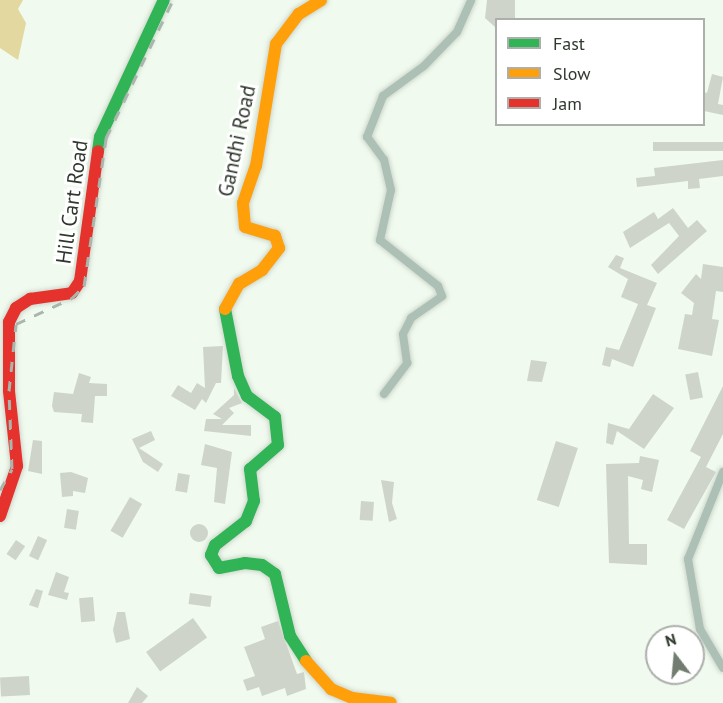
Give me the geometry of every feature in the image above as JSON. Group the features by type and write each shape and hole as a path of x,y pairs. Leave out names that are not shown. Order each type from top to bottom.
{"main road":[{"name":"Hill Cart Road","path":"0,516 10,495 18,448 9,391 9,322 16,308 30,299 72,293 80,281 100,137 164,0"},
{"name":"Gandhi Road","path":"321,0 299,14 276,44 256,166 243,203 245,227 275,236 279,248 262,270 239,284 224,311 238,376 248,396 275,417 278,445 250,470 254,501 246,521 215,545 211,555 219,568 245,563 262,565 275,574 290,636 301,656 331,689 352,698 391,703"}],"street":[{"path":"384,394 407,363 403,334 411,318 442,296 438,286 380,240 391,190 384,160 367,138 383,96 424,66 457,32 471,0"},
{"path":"723,472 688,559 700,629 723,668"},
{"path":"0,506 10,495"}],"shaded area":[{"path":"0,0 23,0 18,9 26,23 18,60 0,48"}],"building":[{"path":"487,0 515,0 515,18 495,18 495,27 485,18"},
{"path":"712,74 723,77 718,104 723,105 723,115 705,111 705,92 707,93"},
{"path":"653,142 723,142 723,151 653,151"},
{"path":"723,160 723,176 699,179 700,188 688,189 688,181 637,187 636,178 655,176 654,168"},
{"path":"673,208 688,228 697,220 707,231 658,274 651,265 679,236 669,223 630,248 623,232 654,212 658,219"},
{"path":"616,255 624,258 620,268 657,283 647,305 656,308 633,367 612,359 610,367 602,365 606,347 619,350 638,304 621,297 628,279 608,267"},
{"path":"703,264 723,267 723,292 716,291 712,319 719,320 712,356 678,349 685,314 692,315 694,303 681,293 696,274 701,279"},
{"path":"223,346 221,383 216,383 206,403 202,399 195,410 171,396 178,385 191,393 197,383 205,388 203,347"},
{"path":"531,360 547,362 542,382 527,381"},
{"path":"698,372 703,398 690,400 685,374"},
{"path":"79,373 91,377 89,383 107,384 107,396 95,396 93,423 81,422 82,414 54,412 52,406 54,392 73,394"},
{"path":"723,386 723,434 706,467 716,472 684,529 667,520 701,457 690,451"},
{"path":"234,388 242,403 229,408 234,413 222,425 251,425 251,436 204,431 206,419 222,419 213,414 234,395"},
{"path":"653,394 674,408 644,449 617,431 613,445 606,443 608,423 629,429"},
{"path":"151,431 155,440 139,448 163,464 158,472 143,462 132,439"},
{"path":"33,440 42,441 42,474 28,471"},
{"path":"556,441 578,448 559,507 537,500"},
{"path":"205,444 232,452 225,504 214,502 217,468 201,465"},
{"path":"640,456 659,460 652,492 641,489 643,480 628,476 629,544 647,544 647,565 609,563 606,464 639,463"},
{"path":"71,472 88,478 85,493 73,491 73,496 62,497 60,473"},
{"path":"178,473 190,475 187,493 175,491"},
{"path":"381,480 394,482 392,503 397,519 389,522"},
{"path":"130,497 142,504 123,538 111,531"},
{"path":"361,501 374,502 373,521 360,520"},
{"path":"67,509 79,511 76,530 64,528"},
{"path":"199,524 205,527 208,533 205,539 199,542 193,539 190,533 193,527"},
{"path":"38,536 47,540 38,560 29,556"},
{"path":"16,540 25,546 16,560 6,554"},
{"path":"56,572 69,577 64,592 69,593 67,600 48,595"},
{"path":"36,589 43,591 38,608 29,605"},
{"path":"190,593 212,596 210,607 188,604"},
{"path":"93,597 95,621 81,622 79,598"},
{"path":"117,612 125,612 130,639 116,643 113,630"},
{"path":"193,618 207,637 160,672 146,652"},
{"path":"278,621 297,674 304,672 306,689 287,696 285,688 262,696 259,687 247,691 243,680 255,676 244,647 265,639 261,627"},
{"path":"29,676 30,695 1,696 0,678"},
{"path":"137,687 148,696 142,703 128,703"}],"railway":[{"path":"0,490 12,469 9,391 16,324 72,298 84,286 106,138 173,0"}],"traffic: fast":[{"path":"98,151 100,137 164,0"},
{"path":"225,309 238,376 247,396 275,417 278,445 250,469 254,501 246,521 215,545 211,555 219,568 245,563 262,565 275,574 290,636 306,661"}],"traffic: slow":[{"path":"225,309 239,284 262,270 279,248 275,236 245,227 243,203 256,166 276,44 299,14 321,0"},
{"path":"306,661 331,689 352,698 391,703"}],"traffic: jam":[{"path":"0,516 17,466 9,391 9,322 16,308 30,299 72,293 80,281 98,151"}]}
